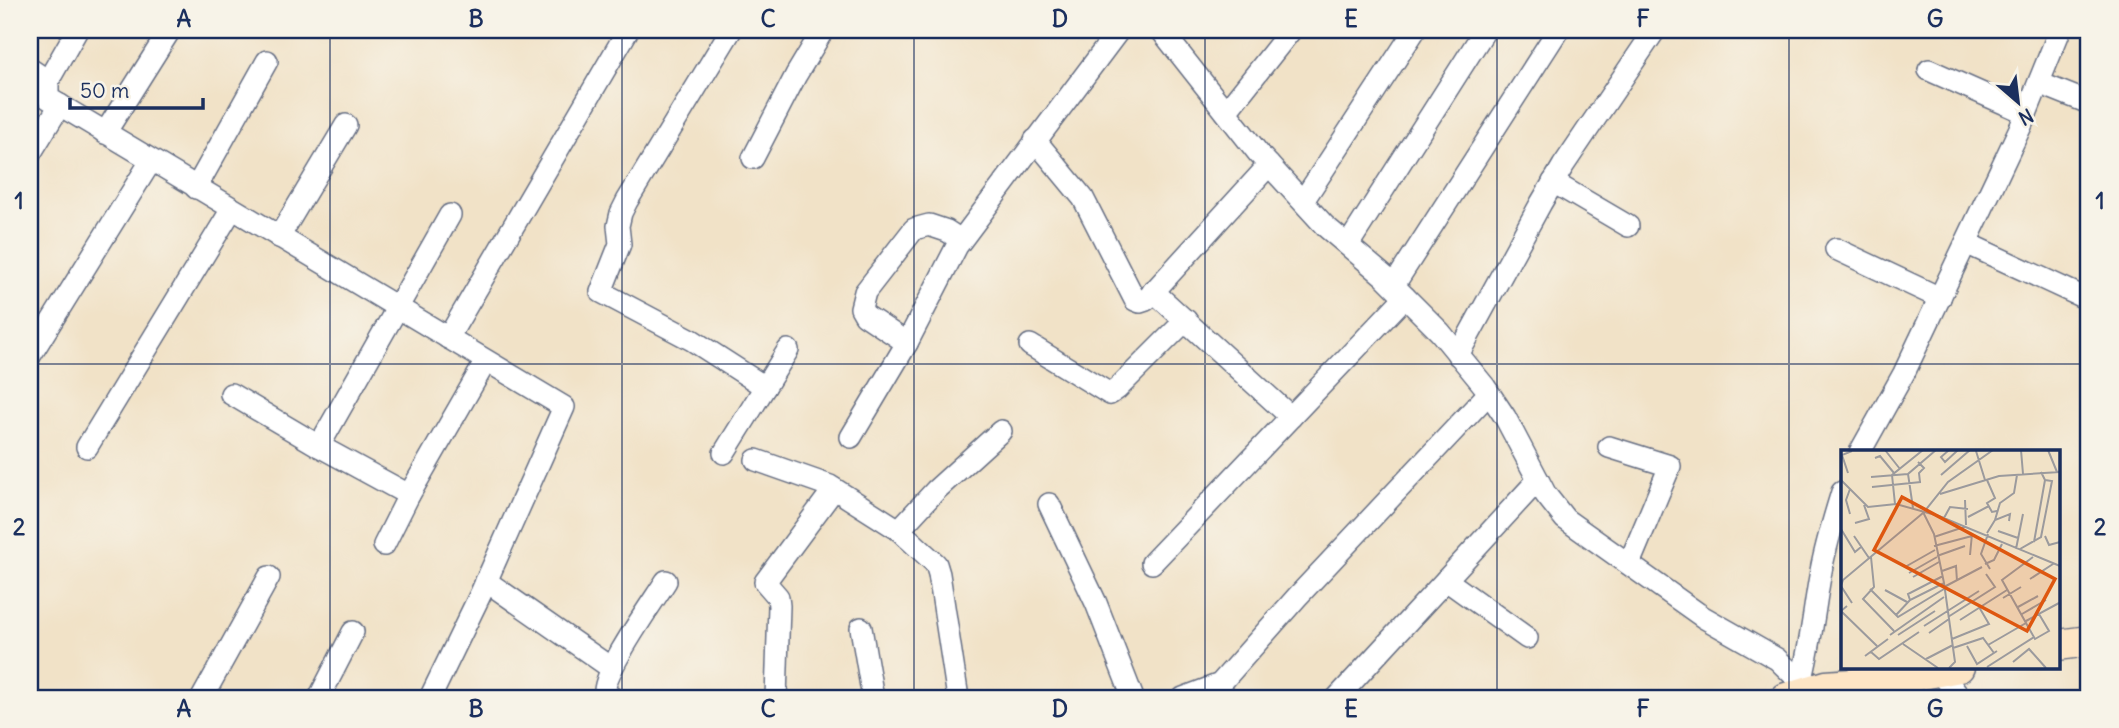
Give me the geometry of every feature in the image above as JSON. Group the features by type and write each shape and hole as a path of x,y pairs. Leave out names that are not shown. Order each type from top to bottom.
{"main road":[{"path":"2060,645 2089,641"},
{"path":"1799,693 1826,686 1882,681 1949,669"}],"street":[{"path":"77,30 48,81 48,98 564,407 486,581 429,698"},
{"path":"105,133 170,30"},
{"path":"447,338 628,30"},
{"path":"731,30 624,207 618,226 620,244 601,292 692,340 765,387"},
{"path":"752,158 823,30"},
{"path":"851,437 907,342 961,240 1119,30"},
{"path":"1226,112 1291,30"},
{"path":"1303,201 1415,30"},
{"path":"1348,245 1485,30"},
{"path":"1152,563 1292,416 1400,291 1558,30"},
{"path":"1458,355 1553,183 1655,30"},
{"path":"1861,450 1904,373 1940,298 2026,113 2060,30"},
{"path":"1171,35 1259,155 1325,226 1400,291 1440,332 1489,393 1546,495 1564,519 1703,617 1777,659 1799,693"},
{"path":"196,188 267,61"},
{"path":"30,69 48,81"},
{"path":"1929,70 2026,113"},
{"path":"2039,83 2089,103"},
{"path":"30,154 60,105"},
{"path":"279,237 346,125"},
{"path":"1035,140 1083,198 1136,300 1140,302 1146,299 1269,165"},
{"path":"30,356 151,161"},
{"path":"1553,183 1628,226"},
{"path":"87,447 232,209"},
{"path":"319,446 450,215"},
{"path":"907,342 865,315 861,308 864,292 914,229 929,225 947,231 961,240"},
{"path":"1966,243 2089,300"},
{"path":"1836,249 1940,298"},
{"path":"1153,291 1292,416"},
{"path":"1030,345 1110,394 1186,320"},
{"path":"724,453 789,349"},
{"path":"384,545 409,495 486,361"},
{"path":"1183,698 1220,684 1297,597 1489,393"},
{"path":"231,394 409,495"},
{"path":"899,530 936,490 1001,431"},
{"path":"1609,447 1670,466 1629,564"},
{"path":"757,460 834,489 899,530 936,564 958,698"},
{"path":"1337,698 1538,480"},
{"path":"776,698 779,606 778,597 765,582 834,489"},
{"path":"1799,693 1810,651 1827,545 1841,499"},
{"path":"1049,504 1096,603 1133,698"},
{"path":"202,698 269,577"},
{"path":"1446,580 1527,638"},
{"path":"486,581 611,668"},
{"path":"612,698 605,694 604,690 611,668 666,581"},
{"path":"861,628 873,698"},
{"path":"319,698 353,632"},
{"path":"1949,669 1960,698"}]}
